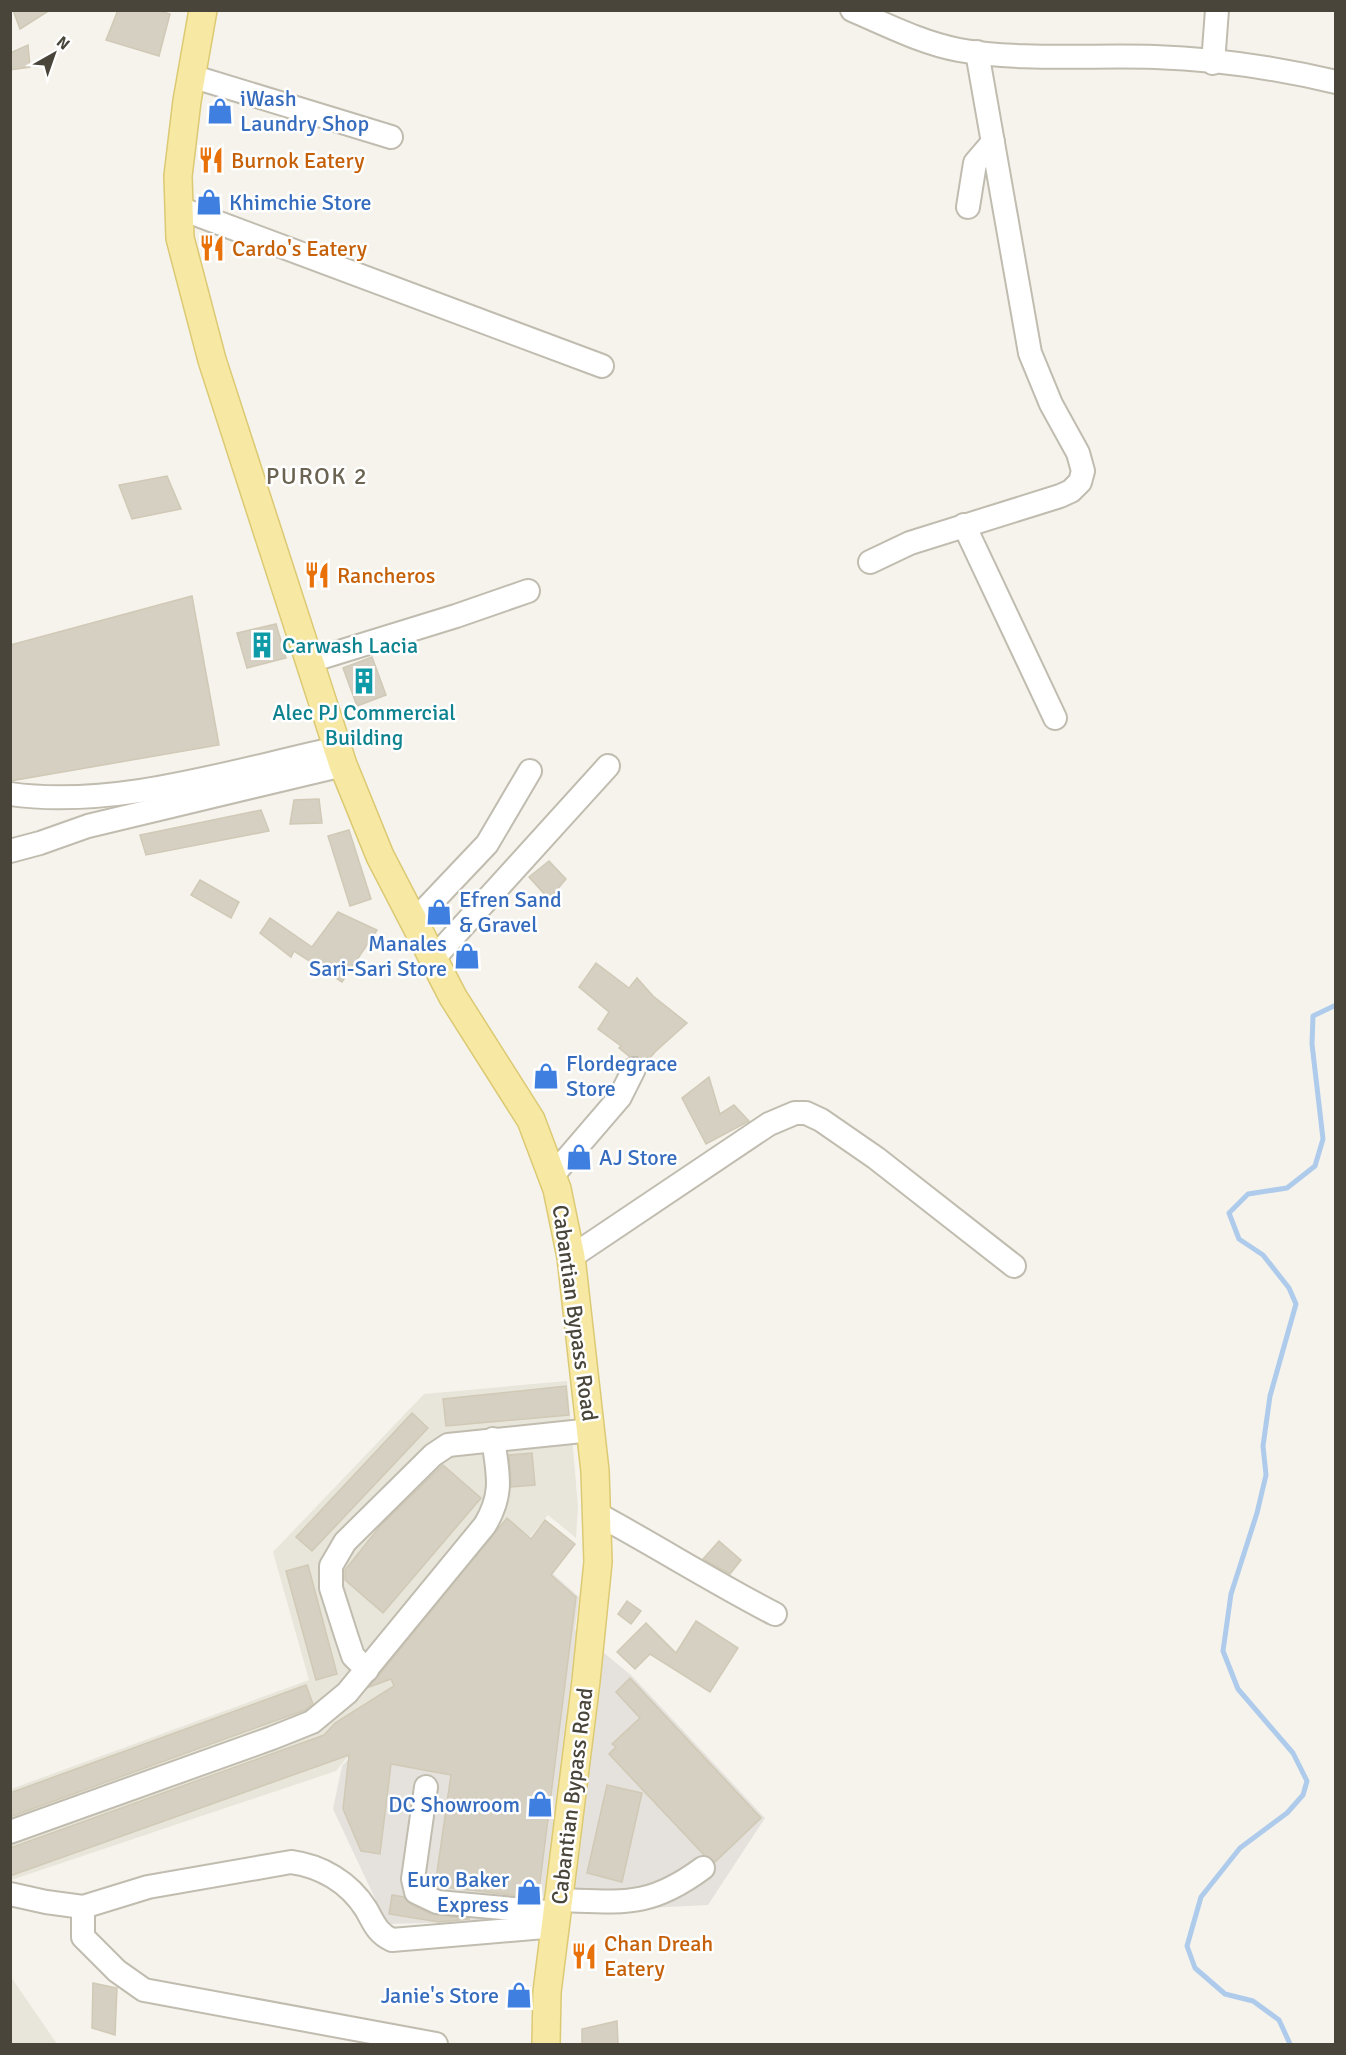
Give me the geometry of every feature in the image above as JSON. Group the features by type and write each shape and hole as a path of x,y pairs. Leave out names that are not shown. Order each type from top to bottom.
{"main road":[{"name":"Cabantian Bypass Road","path":"203,10 191,76 178,176 180,238 212,360 341,757 380,856 453,997 531,1120 553,1175 571,1257 599,1515 594,1615 548,1992 546,2044"}],"street":[{"path":"852,10 920,38 977,52 1158,57 1290,71 1335,82"},
{"path":"1213,63 1217,10"},
{"path":"870,562 910,543 1060,496 1080,482 1083,471 1078,453 1051,404 1030,353 977,52"},
{"path":"191,76 391,137"},
{"path":"968,207 975,164 993,142"},
{"path":"179,208 602,366"},
{"path":"963,525 1055,718"},
{"path":"310,661 528,591"},
{"path":"10,794 65,798 120,794 341,757"},
{"path":"10,851 88,826 341,757"},
{"path":"434,958 608,766"},
{"path":"414,921 487,844 530,771"},
{"path":"553,1175 620,1097 634,1069"},
{"path":"571,1257 770,1124 795,1113 806,1113 821,1120 867,1152 1014,1266"},
{"path":"367,1670 353,1656 332,1588 330,1576 335,1554 440,1449 457,1442 591,1430"},
{"path":"10,1832 312,1722 347,1693 485,1525 495,1508 499,1479 493,1439"},
{"path":"599,1515 654,1545 711,1581 775,1614"},
{"path":"426,1787 413,1879 416,1892 437,1902 558,1913"},
{"path":"10,1894 46,1902 83,1906 148,1887 291,1862 312,1865 333,1876 365,1907 382,1935 392,1940 657,1896 678,1887 704,1868"},
{"path":"83,1906 83,1937 117,1971 144,1990 436,2044"}],"shaded area":[{"path":"567,1381 578,1506 576,1538 548,1515 336,1771 11,1880 11,1789 309,1680 273,1552 424,1394"},
{"path":"524,1548 579,1597 575,1629 632,1676 765,1818 708,1905 586,1911 550,1906 548,1920 387,1924 333,1809 342,1766 401,1700"},
{"path":"11,1977 57,2044 11,2044"}],"building":[{"path":"13,10 50,10 20,29"},
{"path":"118,10 157,10 170,14 159,56 106,40"},
{"path":"28,45 30,67 10,70 10,53"},
{"path":"167,476 181,509 132,519 119,485"},
{"path":"192,596 219,745 10,781 10,645"},
{"name":"Carwash Lacia","path":"276,624 286,658 247,668 237,633"},
{"name":"Alec PJ Commercial Building","path":"372,657 386,695 357,706 343,668"},
{"path":"319,799 322,823 290,824 294,800"},
{"path":"261,810 269,831 146,855 140,835"},
{"path":"349,830 371,899 350,906 328,836"},
{"path":"549,861 566,879 549,899 529,877"},
{"path":"200,880 239,902 231,918 191,895"},
{"path":"338,912 377,930 342,982 294,951 291,957 260,933 270,918 312,947"},
{"path":"596,963 629,988 637,978 653,996 687,1023 646,1063 639,1057 630,1057 619,1048 621,1046 598,1029 609,1012 579,987"},
{"path":"709,1077 720,1114 734,1105 749,1121 706,1144 682,1098"},
{"path":"566,1386 569,1415 446,1426 443,1399"},
{"path":"412,1413 428,1428 312,1551 296,1537"},
{"path":"532,1453 535,1485 511,1487 509,1455"},
{"path":"443,1465 481,1498 383,1613 345,1580 345,1570 381,1525"},
{"path":"507,1518 531,1539 545,1520 575,1544 551,1575 576,1597 538,1898 435,1886 451,1775 391,1764 380,1854 361,1851 343,1809 349,1755 10,1876 10,1848 324,1735 335,1723 394,1686 391,1679 369,1687"},
{"path":"719,1541 741,1560 730,1574 703,1559"},
{"path":"308,1565 337,1674 316,1680 286,1571"},
{"path":"627,1601 641,1611 631,1624 618,1614"},
{"path":"696,1621 738,1648 710,1692 650,1654 635,1669 617,1652 646,1623 676,1653"},
{"path":"630,1678 761,1818 715,1862 704,1855 609,1754 616,1747 612,1744 640,1718 616,1692"},
{"path":"306,1685 313,1704 305,1710 10,1817 10,1793"},
{"path":"607,1785 642,1793 622,1882 587,1873"},
{"path":"392,1895 404,1897 410,1904 432,1914 470,1919 439,1922 389,1914"},
{"path":"93,1983 117,1988 115,2035 92,2028"},
{"path":"617,2021 618,2044 582,2044 582,2029"}],"waterway":[{"path":"1290,2044 1279,2020 1253,2001 1225,1994 1195,1968 1187,1946 1201,1897 1240,1848 1287,1813 1303,1795 1307,1781 1293,1753 1238,1689 1223,1651 1231,1594 1257,1513 1266,1475 1263,1446 1270,1396 1296,1304 1289,1288 1263,1255 1239,1239 1229,1213 1248,1194 1287,1188 1315,1166 1323,1139 1312,1044 1313,1016 1336,1005"}],"place":[{"name":"iWash Laundry Shop","path":"220,111"},
{"name":"Burnok Eatery","path":"211,160"},
{"name":"Khimchie Store","path":"209,202"},
{"name":"Cardo's Eatery","path":"212,248"},
{"name":"Rancheros","path":"317,575"},
{"name":"Carwash Lacia","path":"262,645"},
{"name":"Alec PJ Commercial Building","path":"364,681"},
{"name":"Efren Sand & Gravel","path":"439,912"},
{"name":"Manales Sari-Sari Store","path":"467,956"},
{"name":"Flordegrace Store","path":"546,1076"},
{"name":"AJ Store","path":"579,1157"},
{"name":"DC Showroom","path":"540,1804"},
{"name":"Euro Baker Express","path":"529,1892"},
{"name":"Chan Dreah Eatery","path":"584,1956"},
{"name":"Janie's Store","path":"519,1995"}],"district":[{"name":"PUROK 2","path":"317,476"}]}
